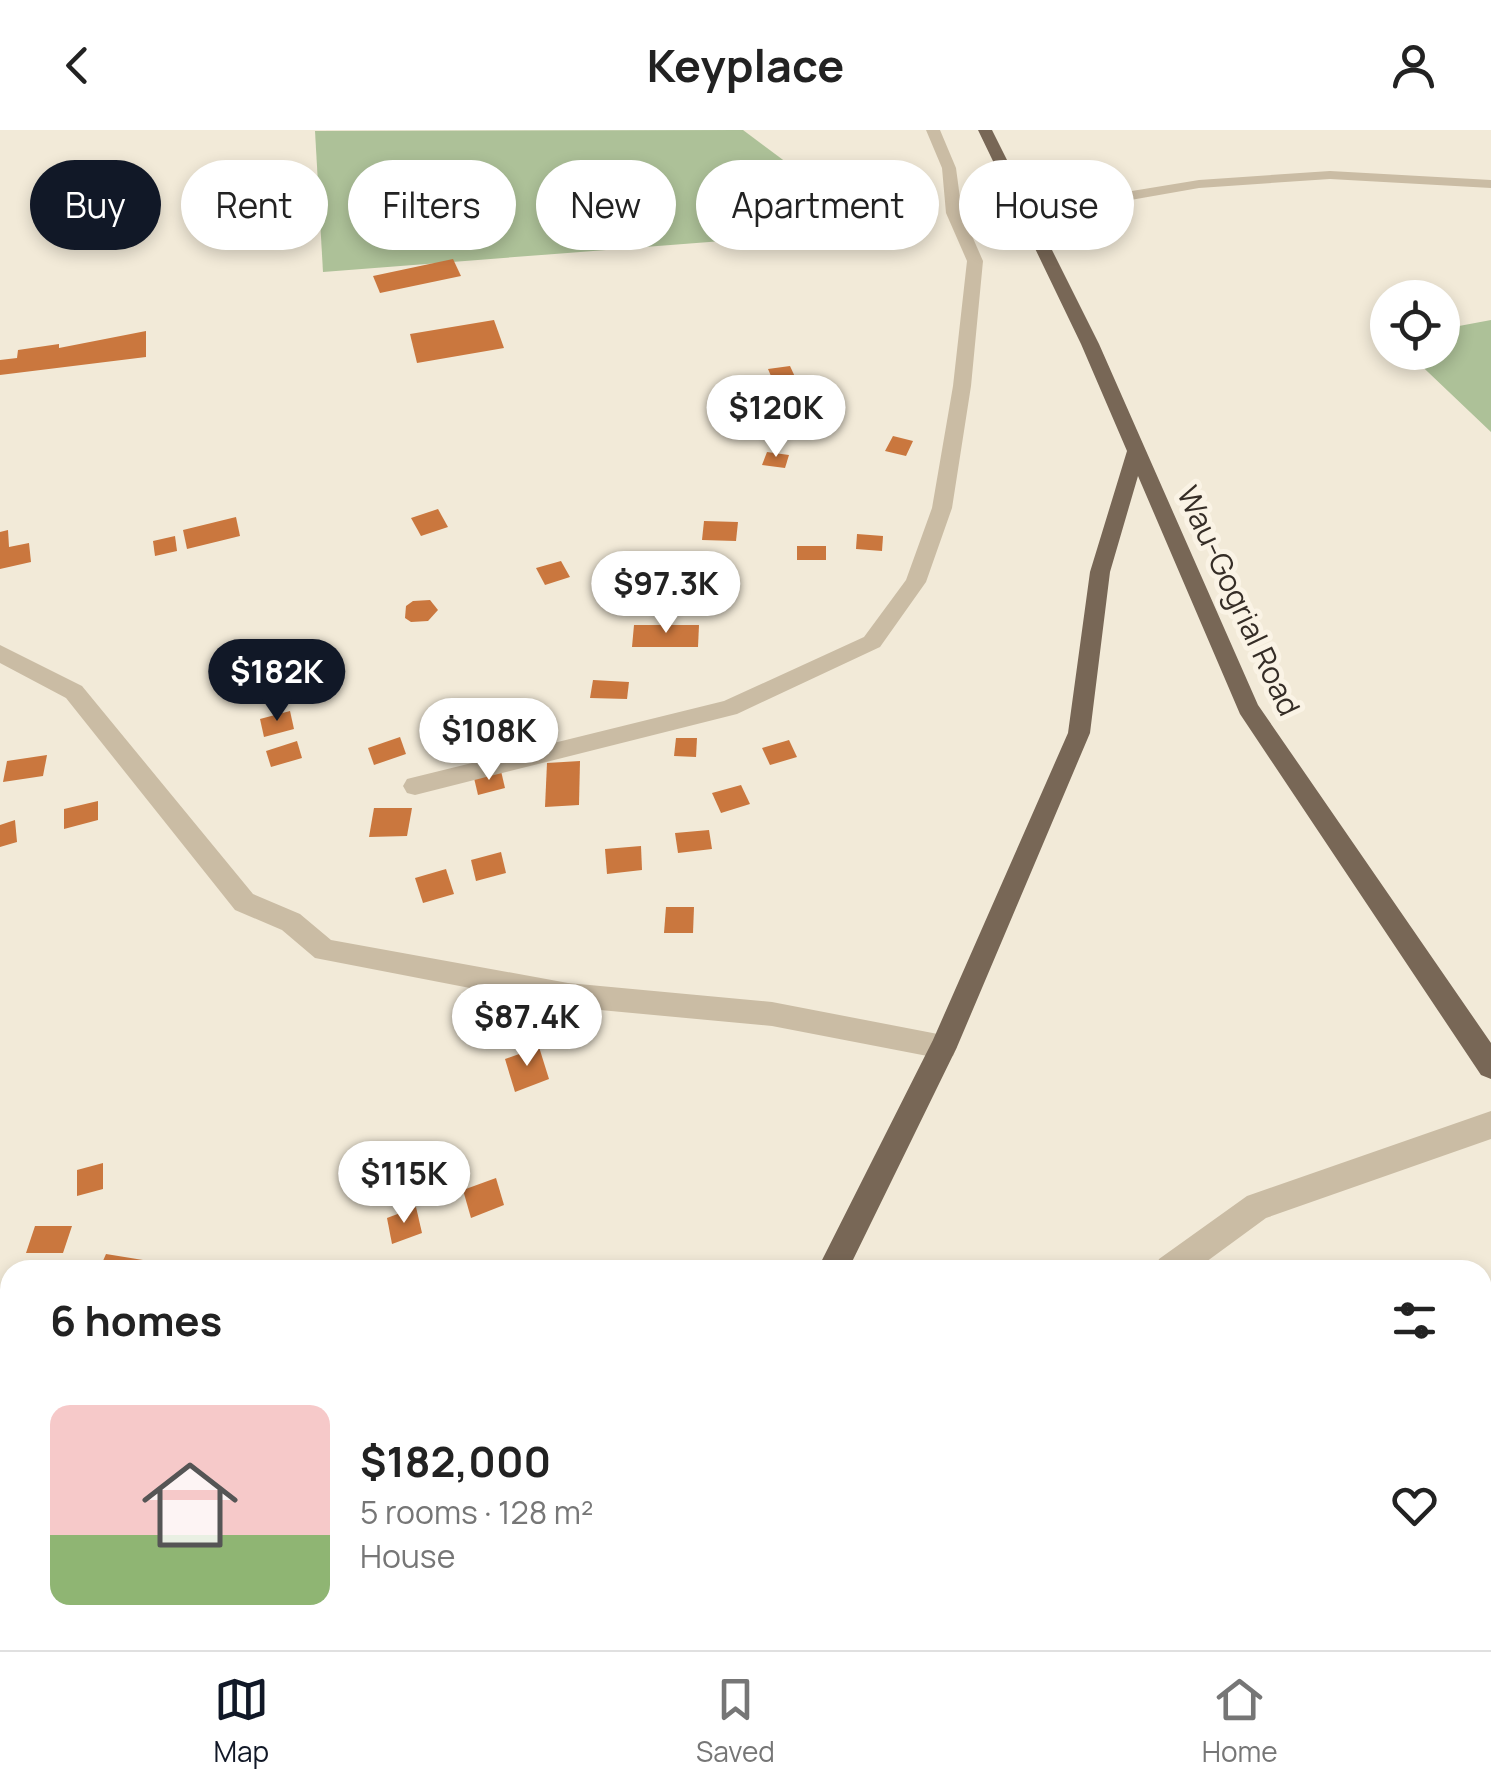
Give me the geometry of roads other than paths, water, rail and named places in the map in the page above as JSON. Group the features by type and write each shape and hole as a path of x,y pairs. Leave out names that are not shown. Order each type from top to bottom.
{"main road":[{"name":"Wau-Gogrial Road","path":"985,130 1001,160"},
{"name":"Wau-Gogrial Road","path":"1045,250 1248,708 1491,1066"},
{"path":"837,1260 943,1047 1079,733 1100,572 1136,451"}],"street":[{"path":"415,786 728,708 872,642 916,582 935,526 964,368 976,262 954,213 949,168 932,130"},
{"path":"1134,195 1199,184 1330,175 1491,184"},
{"path":"0,653 74,692 244,902 292,922 324,950 568,995 772,1014 943,1047"},
{"path":"1184,1260 1257,1206 1491,1125"}]}
